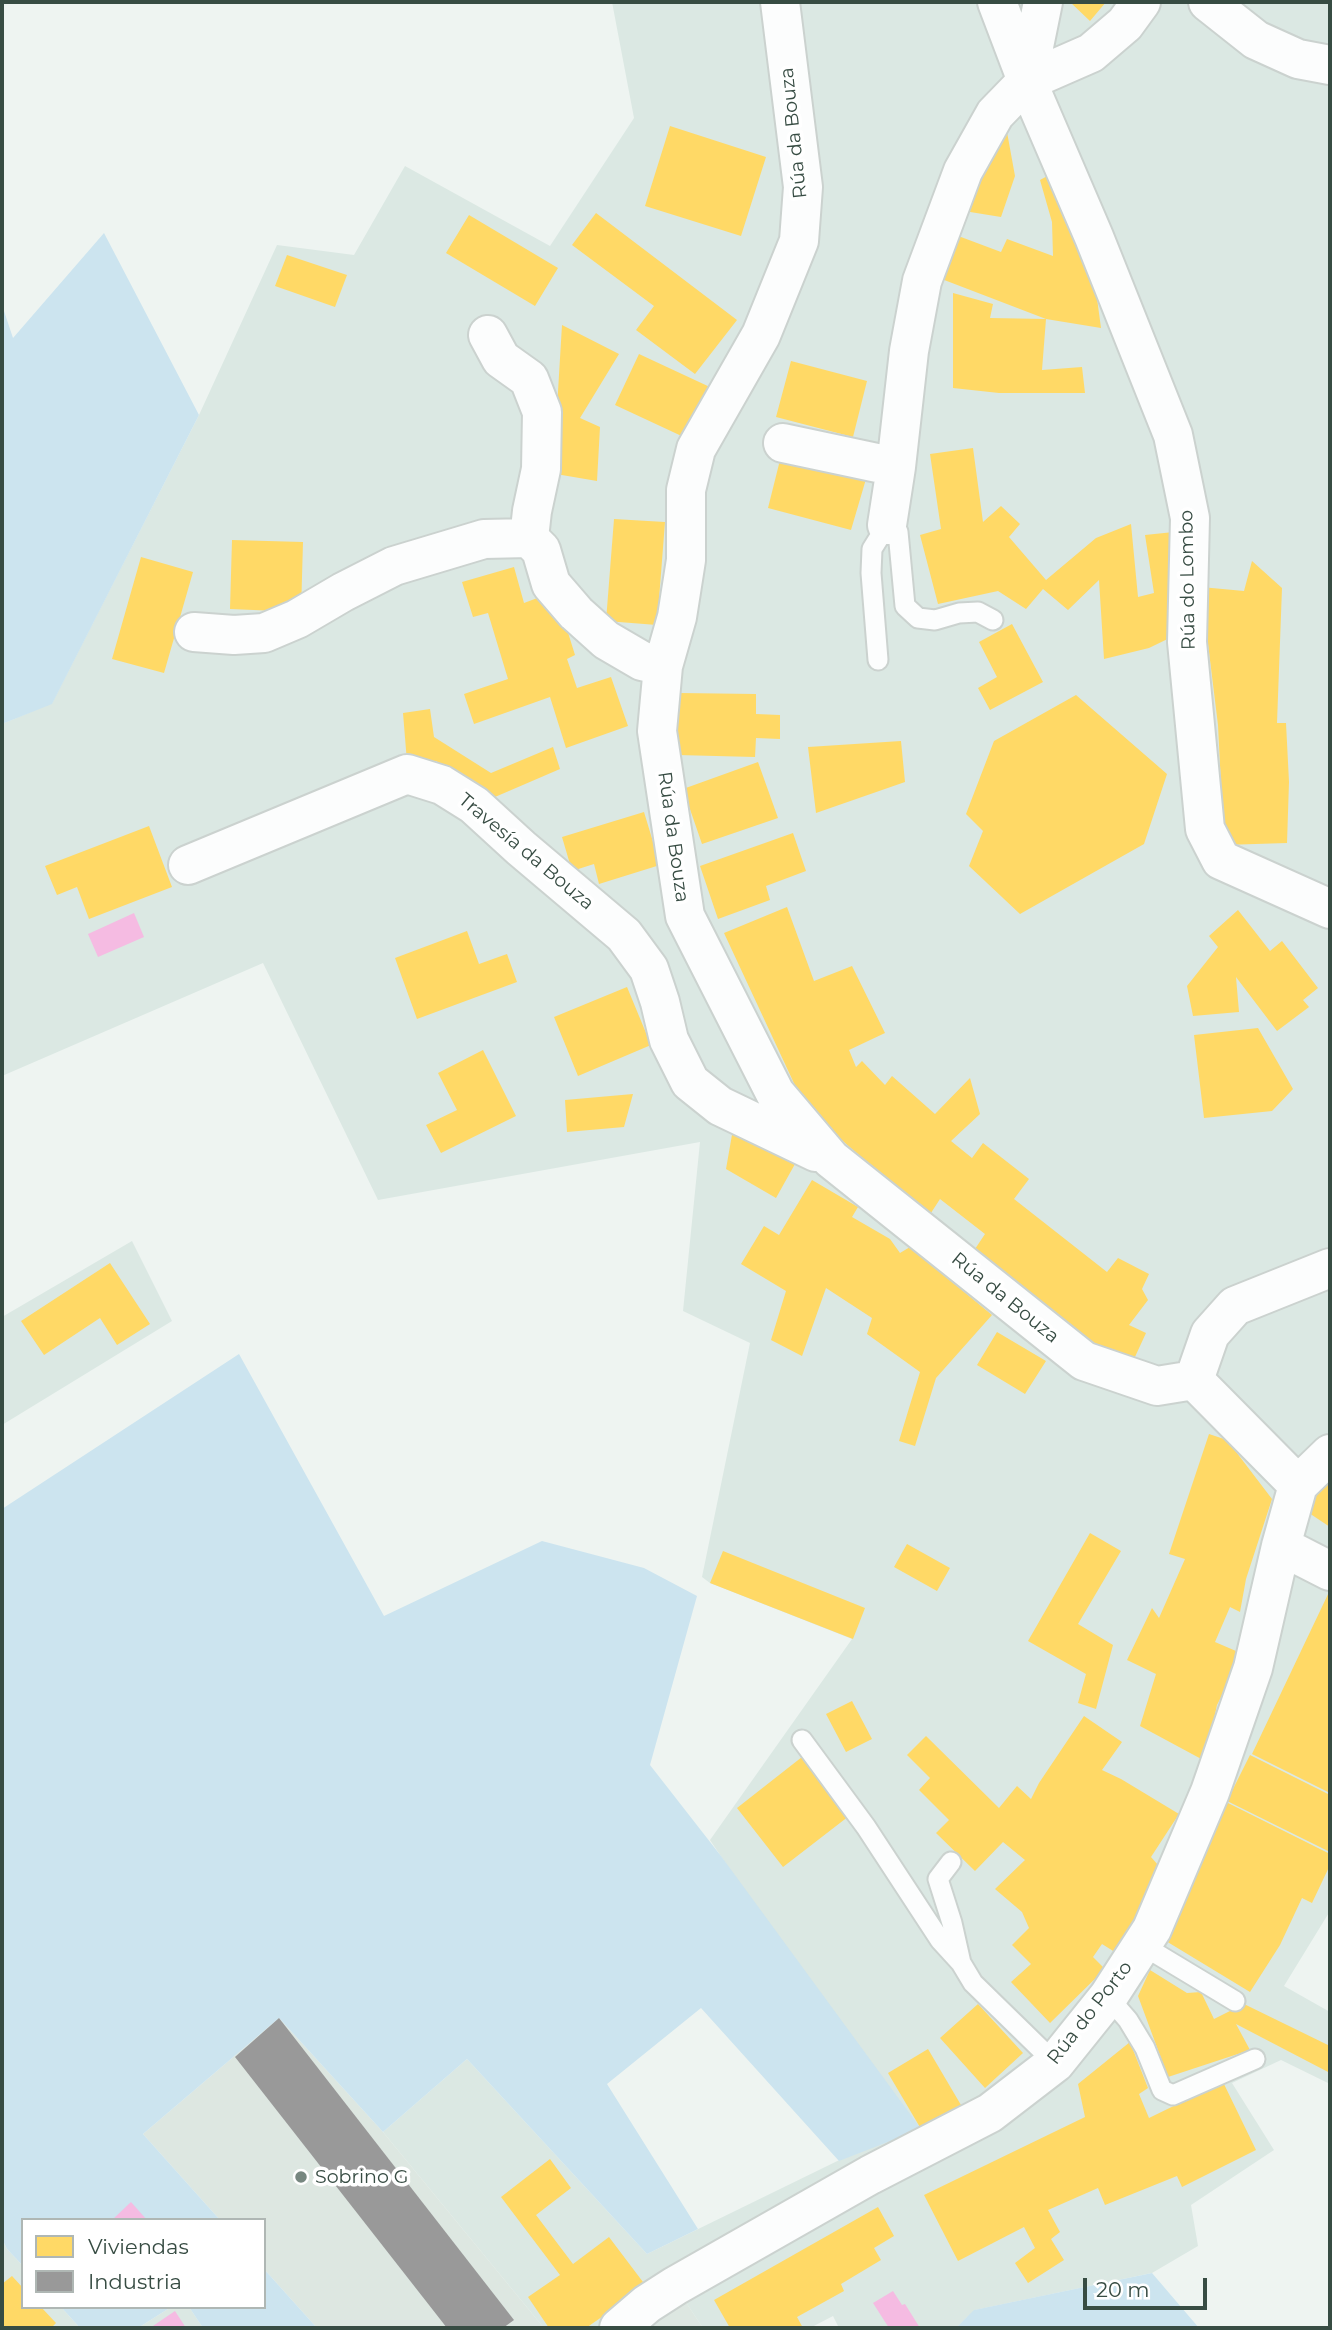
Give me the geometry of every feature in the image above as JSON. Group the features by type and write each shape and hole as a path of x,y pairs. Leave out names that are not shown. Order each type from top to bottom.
{"street":[{"name":"Rúa da Bouza","path":"780,2 803,187 799,241 761,335 696,449 686,490 685,559 677,617 663,666 657,731 685,916 775,1093 831,1159 1084,1361 1157,1385 1194,1380"},
{"name":"Rúa do Lombo","path":"997,2 1173,435 1190,518 1187,642 1205,829 1221,860 1330,909"},
{"path":"1027,81 1043,2"},
{"path":"887,525 909,351 922,281 963,171 995,114 1027,81 1091,53 1125,24 1141,2"},
{"path":"1208,2 1255,40 1298,59 1330,65"},
{"path":"488,335 501,359 529,379 542,412 541,470 529,538"},
{"path":"783,443 896,467"},
{"path":"194,632 234,635 264,633 297,619 394,566 484,538 529,538 541,550 551,584 576,613 606,640 642,660 663,666"},
{"name":"Travesía da Bouza","path":"188,865 407,774 442,785 474,805 624,934 649,969 669,1040 690,1082 720,1106 831,1159"},
{"path":"649,969 657,948 685,916"},
{"path":"1330,1268 1235,1306 1210,1334 1194,1380 1298,1485 1330,1454"},
{"name":"Rúa do Porto","path":"619,2328 647,2304 675,2286 870,2175 990,2113 1055,2063 1108,1997 1152,1929 1210,1792 1253,1668 1298,1485"},
{"path":"1281,1546 1330,1571"}],"lane":[{"path":"878,660 871,573 872,549 887,525 898,532 905,606 918,618 935,620 960,613 978,612 993,620"},
{"path":"802,1740 866,1827 940,1940 961,1963 972,1983 1055,2063"},
{"path":"951,1862 938,1880 961,1963"},
{"path":"1142,1945 1235,2001"},
{"path":"1108,1997 1128,2020 1145,2048 1162,2090 1173,2095 1255,2059"}],"shaded area":[{"path":"612,2 1330,2 1330,1911 1284,1986 1330,2012 1330,2084 1281,2060 1232,2083 1274,2150 1191,2205 1198,2246 1152,2273 975,2310 956,2328 839,2328 833,2316 810,2328 703,2328 675,2286 619,2328 544,2328 383,2132 467,2059 647,2254 909,2126 827,2015 710,1840 852,1639 710,1583 702,1577 750,1343 683,1311 700,1142 378,1200 263,963 2,1076 2,724 52,703 199,415 277,245 354,255 405,166 550,246 634,118"},
{"path":"104,233 199,415 52,704 2,724 2,305 13,338"},
{"path":"134,913 144,937 98,957 88,934"},
{"path":"132,1241 172,1321 2,1425 2,1317"},
{"path":"239,1354 384,1616 542,1541 644,1568 697,1596 650,1765 721,1856 921,2129 839,2161 701,2008 607,2084 698,2229 647,2254 467,2059 383,2132 279,2018 143,2134 218,2218 21,2218 21,2264 2,2239 2,1509"},
{"name":"Sobrino G","path":"279,2018 383,2132 544,2328 317,2328 266,2271 266,2218 218,2218 143,2134"},
{"path":"131,2202 145,2218 114,2218"},
{"path":"2,2239 21,2264 21,2309 63,2309 80,2328 2,2328"},
{"path":"266,2271 317,2328 203,2328 190,2309 266,2309"},
{"path":"1152,2273 1199,2328 956,2328 974,2310"},
{"path":"675,2286 703,2328 619,2328"},
{"path":"893,2291 920,2328 889,2328 873,2303"},
{"path":"63,2309 168,2309 138,2328 80,2328"},
{"path":"168,2309 190,2309 203,2328 138,2328"},
{"path":"175,2311 186,2328 150,2328"}],"building: Viviendas":[{"path":"1070,2 1106,2 1090,21"},
{"path":"670,126 766,157 741,236 645,206"},
{"path":"995,129 1007,132 1015,176 1001,217 964,211"},
{"path":"1053,173 1096,291 1101,328 1046,319 939,278 953,234 1001,252 1007,239 1053,256 1052,222 1040,180"},
{"path":"596,213 737,320 695,374 636,330 654,306 572,245"},
{"path":"469,215 558,268 535,306 446,253"},
{"path":"287,255 347,275 335,307 275,286"},
{"path":"953,293 993,304 990,318 1046,319 1042,370 1082,367 1085,393 999,393 953,388"},
{"path":"562,325 619,354 580,418 600,427 597,481 550,473"},
{"path":"639,354 712,388 688,439 615,405"},
{"path":"791,361 867,381 853,437 776,417"},
{"path":"973,448 983,522 1001,506 1020,524 1009,537 1046,580 1096,538 1131,524 1138,597 1154,593 1145,535 1183,531 1180,633 1149,648 1104,659 1099,580 1068,610 1043,589 1026,609 998,591 938,604 920,535 941,529 930,454"},
{"path":"781,456 866,479 851,530 768,508"},
{"path":"614,519 665,522 657,625 606,621"},
{"path":"232,540 303,542 301,612 230,609"},
{"path":"141,557 193,572 164,673 112,659"},
{"path":"1252,561 1282,588 1277,723 1286,723 1289,782 1287,843 1224,845 1218,725 1201,587 1244,591"},
{"path":"514,567 524,603 548,594 561,610 575,655 567,659 577,688 611,677 628,726 566,748 550,697 474,724 464,694 508,679 488,613 473,617 462,582"},
{"path":"1012,624 1043,682 990,710 978,688 997,677 979,642"},
{"path":"679,693 756,694 756,714 780,715 780,739 756,738 755,757 677,755"},
{"path":"1076,695 1167,774 1144,844 1020,914 969,866 983,831 966,814 994,741"},
{"path":"430,709 434,737 491,773 553,747 560,769 495,797 436,761 407,762 403,713"},
{"path":"901,741 905,782 816,813 808,747"},
{"path":"758,762 778,818 702,844 683,789"},
{"path":"644,812 660,865 599,884 594,864 572,871 562,837"},
{"path":"149,826 172,887 89,919 77,887 57,895 45,866"},
{"path":"793,833 806,871 766,886 770,900 718,919 700,866"},
{"path":"787,907 814,981 852,966 885,1033 849,1050 856,1067 862,1061 885,1085 892,1076 935,1114 970,1078 980,1114 951,1141 972,1158 983,1143 1029,1179 1014,1199 1107,1272 1118,1258 1149,1274 1142,1289 1148,1300 1129,1325 1146,1333 1134,1359 1106,1356 975,1249 985,1234 940,1199 929,1216 806,1109 724,933"},
{"path":"1238,910 1270,951 1282,941 1318,988 1303,1000 1309,1007 1277,1031 1236,977 1239,1012 1193,1016 1187,986 1218,947 1209,936"},
{"path":"467,931 479,964 507,954 517,982 417,1019 395,958"},
{"path":"627,987 651,1045 578,1076 554,1017"},
{"path":"1258,1028 1293,1089 1272,1111 1204,1118 1194,1035"},
{"path":"483,1050 516,1116 441,1153 426,1125 457,1110 438,1073"},
{"path":"633,1094 624,1127 567,1132 565,1100"},
{"path":"733,1129 795,1164 776,1198 726,1169"},
{"path":"812,1180 858,1207 852,1217 890,1239 900,1253 910,1247 992,1315 936,1378 915,1446 899,1441 920,1372 867,1334 872,1318 826,1288 802,1356 771,1340 786,1291 741,1264 764,1226 779,1235"},
{"path":"110,1263 150,1324 117,1345 100,1318 44,1355 21,1321"},
{"path":"997,1332 1046,1361 1025,1394 977,1365"},
{"path":"1209,1434 1227,1440 1272,1499 1246,1579 1240,1612 1230,1607 1215,1642 1243,1654 1217,1705 1205,1761 1140,1726 1156,1674 1127,1660 1152,1608 1159,1618 1185,1559 1169,1554"},
{"path":"1330,1476 1330,1527 1306,1511"},
{"path":"1090,1533 1121,1551 1078,1624 1113,1645 1096,1709 1078,1703 1086,1674 1028,1641"},
{"path":"907,1544 950,1568 937,1591 894,1567"},
{"path":"723,1551 865,1608 853,1639 710,1583"},
{"path":"1330,1590 1330,1793 1252,1754"},
{"path":"852,1701 872,1739 846,1752 826,1714"},
{"path":"1084,1716 1122,1742 1102,1770 1179,1814 1151,1857 1165,1873 1118,1954 1102,1944 1093,1957 1105,1969 1050,2023 1011,1982 1031,1964 1012,1945 1029,1928 1022,1912 995,1889 1025,1860 1003,1842 975,1871 936,1833 949,1820 919,1790 930,1778 907,1755 926,1736 999,1808 1017,1786 1031,1799"},
{"path":"1250,1755 1330,1795 1330,1852 1227,1801"},
{"path":"802,1757 849,1816 783,1867 737,1808"},
{"path":"1226,1802 1330,1854 1330,1865 1312,1903 1302,1898 1280,1945 1250,1992 1161,1938"},
{"path":"1150,1970 1187,1993 1201,1992 1214,2019 1244,2004 1330,2046 1330,2073 1236,2024 1250,2050 1168,2077 1138,1996"},
{"path":"978,2004 1023,2053 985,2088 940,2038"},
{"path":"1130,2042 1148,2088 1139,2094 1149,2118 1223,2082 1256,2150 1182,2187 1177,2176 1105,2205 1098,2188 1048,2210 1060,2232 1051,2239 1064,2260 1028,2283 1015,2263 1035,2248 1024,2227 958,2261 924,2195 1085,2117 1078,2084"},
{"path":"928,2049 961,2105 921,2129 888,2073"},
{"path":"550,2159 571,2188 536,2215 573,2264 609,2237 646,2286 586,2328 549,2328 528,2297 560,2275 501,2197"},
{"path":"878,2207 894,2236 874,2248 881,2260 841,2284 844,2291 797,2317 803,2328 730,2328 714,2300"},
{"path":"12,2276 21,2286 21,2309 43,2309 56,2323 51,2328 2,2328 2,2284"}],"building: Industria":[{"path":"279,2018 514,2320 503,2328 447,2328 235,2057"}],"place":[{"name":"Sobrino G","path":"301,2177"}]}
